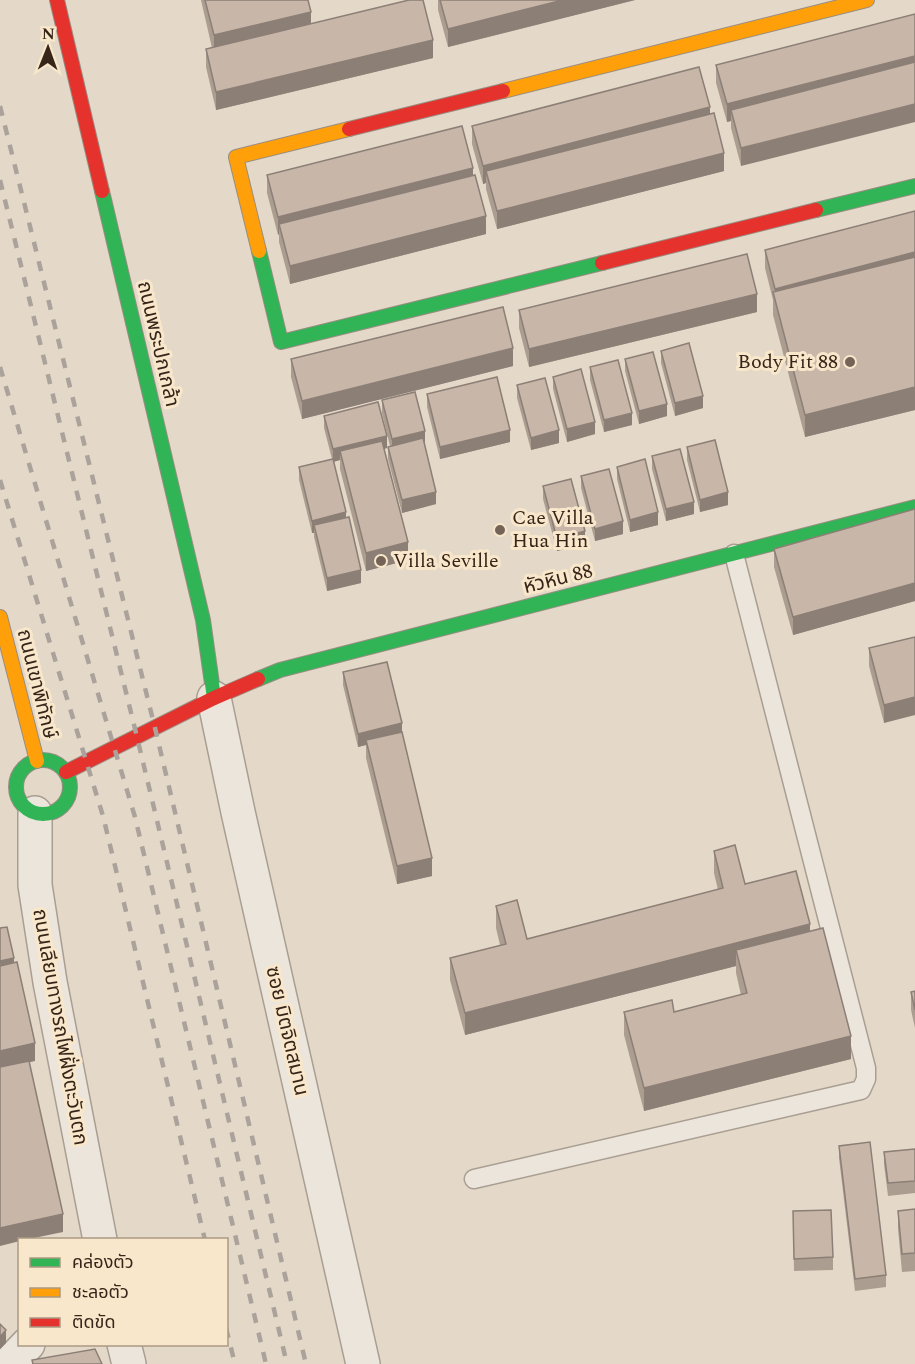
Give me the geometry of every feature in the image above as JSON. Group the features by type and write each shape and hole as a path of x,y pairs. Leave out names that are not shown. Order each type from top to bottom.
{"street":[{"name":"ถนนพระปกเกล้า","path":"57,0 203,620 214,698"},
{"path":"867,0 236,157 281,342 915,186"},
{"name":"หัวหิน 88","path":"66,772 214,698 280,670 915,507"},
{"name":"ถนนเขาพิทักษ์","path":"0,617 37,761"},
{"name":"ซอย มิตจิตสมาน","path":"214,698 237,812 363,1364"},
{"path":"45,760 60,766 66,772 70,787 66,801 61,807 48,814 22,808 15,788 23,768 37,761 45,760"},
{"name":"ถนนเลียบทางรถไฟฝั่งตะวันตก","path":"22,808 50,982 100,1238"},
{"path":"9,1364 26,1346"},
{"path":"124,1346 129,1364"}],"lane":[{"path":"474,1179 861,1090 866,1079 866,1068 734,554"}],"building":[{"path":"205,0 308,0 311,12 214,35"},
{"path":"409,0 423,0 433,40 216,92 206,49"},
{"path":"440,0 563,0 448,29"},
{"path":"915,14 915,56 727,104 716,65"},
{"path":"915,62 915,104 741,148 731,110"},
{"path":"699,67 710,107 483,166 472,126"},
{"path":"714,113 724,153 497,211 486,171"},
{"path":"462,126 473,168 278,217 267,175"},
{"path":"475,175 486,216 290,266 279,224"},
{"path":"915,211 915,252 775,289 765,250"},
{"path":"747,254 757,294 529,349 519,310"},
{"name":"Body Fit 88","path":"915,257 915,387 805,415 773,292"},
{"path":"503,307 513,348 302,401 291,359"},
{"path":"689,343 703,396 675,403 661,351"},
{"path":"653,352 667,404 639,411 625,359"},
{"path":"618,360 632,413 604,420 590,367"},
{"path":"581,369 595,422 567,429 553,377"},
{"path":"497,377 510,430 440,447 427,394"},
{"path":"545,378 559,430 531,438 517,385"},
{"path":"415,392 425,431 392,439 382,400"},
{"path":"378,402 387,436 333,449 324,416"},
{"path":"423,438 436,492 402,500 388,447"},
{"path":"715,440 728,492 700,500 687,447"},
{"path":"382,441 408,542 366,553 340,451"},
{"path":"680,449 694,502 666,509 652,456"},
{"path":"333,459 346,512 312,521 299,467"},
{"path":"645,459 658,512 630,520 617,467"},
{"path":"609,469 623,521 595,529 581,476"},
{"path":"571,479 585,531 557,539 543,486"},
{"path":"915,509 915,583 793,617 774,549"},
{"path":"349,517 361,570 327,578 314,525"},
{"path":"915,637 915,697 884,705 869,648"},
{"path":"387,662 402,723 358,734 343,672"},
{"path":"402,732 432,858 397,866 366,740"},
{"path":"735,845 745,884 796,871 810,924 465,1013 450,958 506,944 496,906 517,900 527,939 723,888 714,851"},
{"path":"7,927 14,958 0,961 0,928"},
{"path":"823,928 851,1036 644,1088 624,1012 672,1000 674,1012 747,993 736,950"},
{"path":"17,962 35,1043 0,1051 0,966"},
{"path":"915,991 915,1010 911,992"},
{"path":"29,1061 63,1214 0,1228 0,1067"},
{"path":"870,1142 886,1275 855,1279 839,1146"},
{"path":"915,1149 915,1181 888,1183 884,1152"},
{"path":"915,1209 915,1253 902,1254 898,1211"},
{"path":"831,1210 833,1257 794,1259 793,1211"},
{"path":"0,1324 6,1330 0,1337"},
{"path":"95,1349 102,1364 33,1364 32,1360"}],"railway":[{"path":"0,106 155,728 306,1364"},
{"path":"0,180 137,737 287,1364"},
{"path":"0,367 135,817 266,1364"},
{"path":"0,480 103,816 205,1238"},
{"path":"228,1336 235,1364"}],"traffic: fast":[{"path":"816,210 915,186"},
{"path":"102,191 203,620 214,698"},
{"path":"259,251 281,342 602,263"},
{"path":"258,679 280,670 915,507"},
{"path":"43,760 53,762 62,768 68,777 70,787 68,797 62,806 53,812 43,814 33,812 24,806 18,797 16,787 18,777 24,768 33,762 43,760"}],"traffic: slow":[{"path":"503,91 867,0"},
{"path":"259,251 236,157 349,129"},
{"path":"0,617 37,761"}],"traffic: jam":[{"path":"57,0 102,191"},
{"path":"349,129 503,91"},
{"path":"602,263 816,210"},
{"path":"66,772 214,698 258,679"}],"place":[{"name":"Body Fit 88","path":"850,362"},
{"name":"Cae Villa Hua Hin","path":"500,530"},
{"name":"Villa Seville","path":"381,561"}]}
